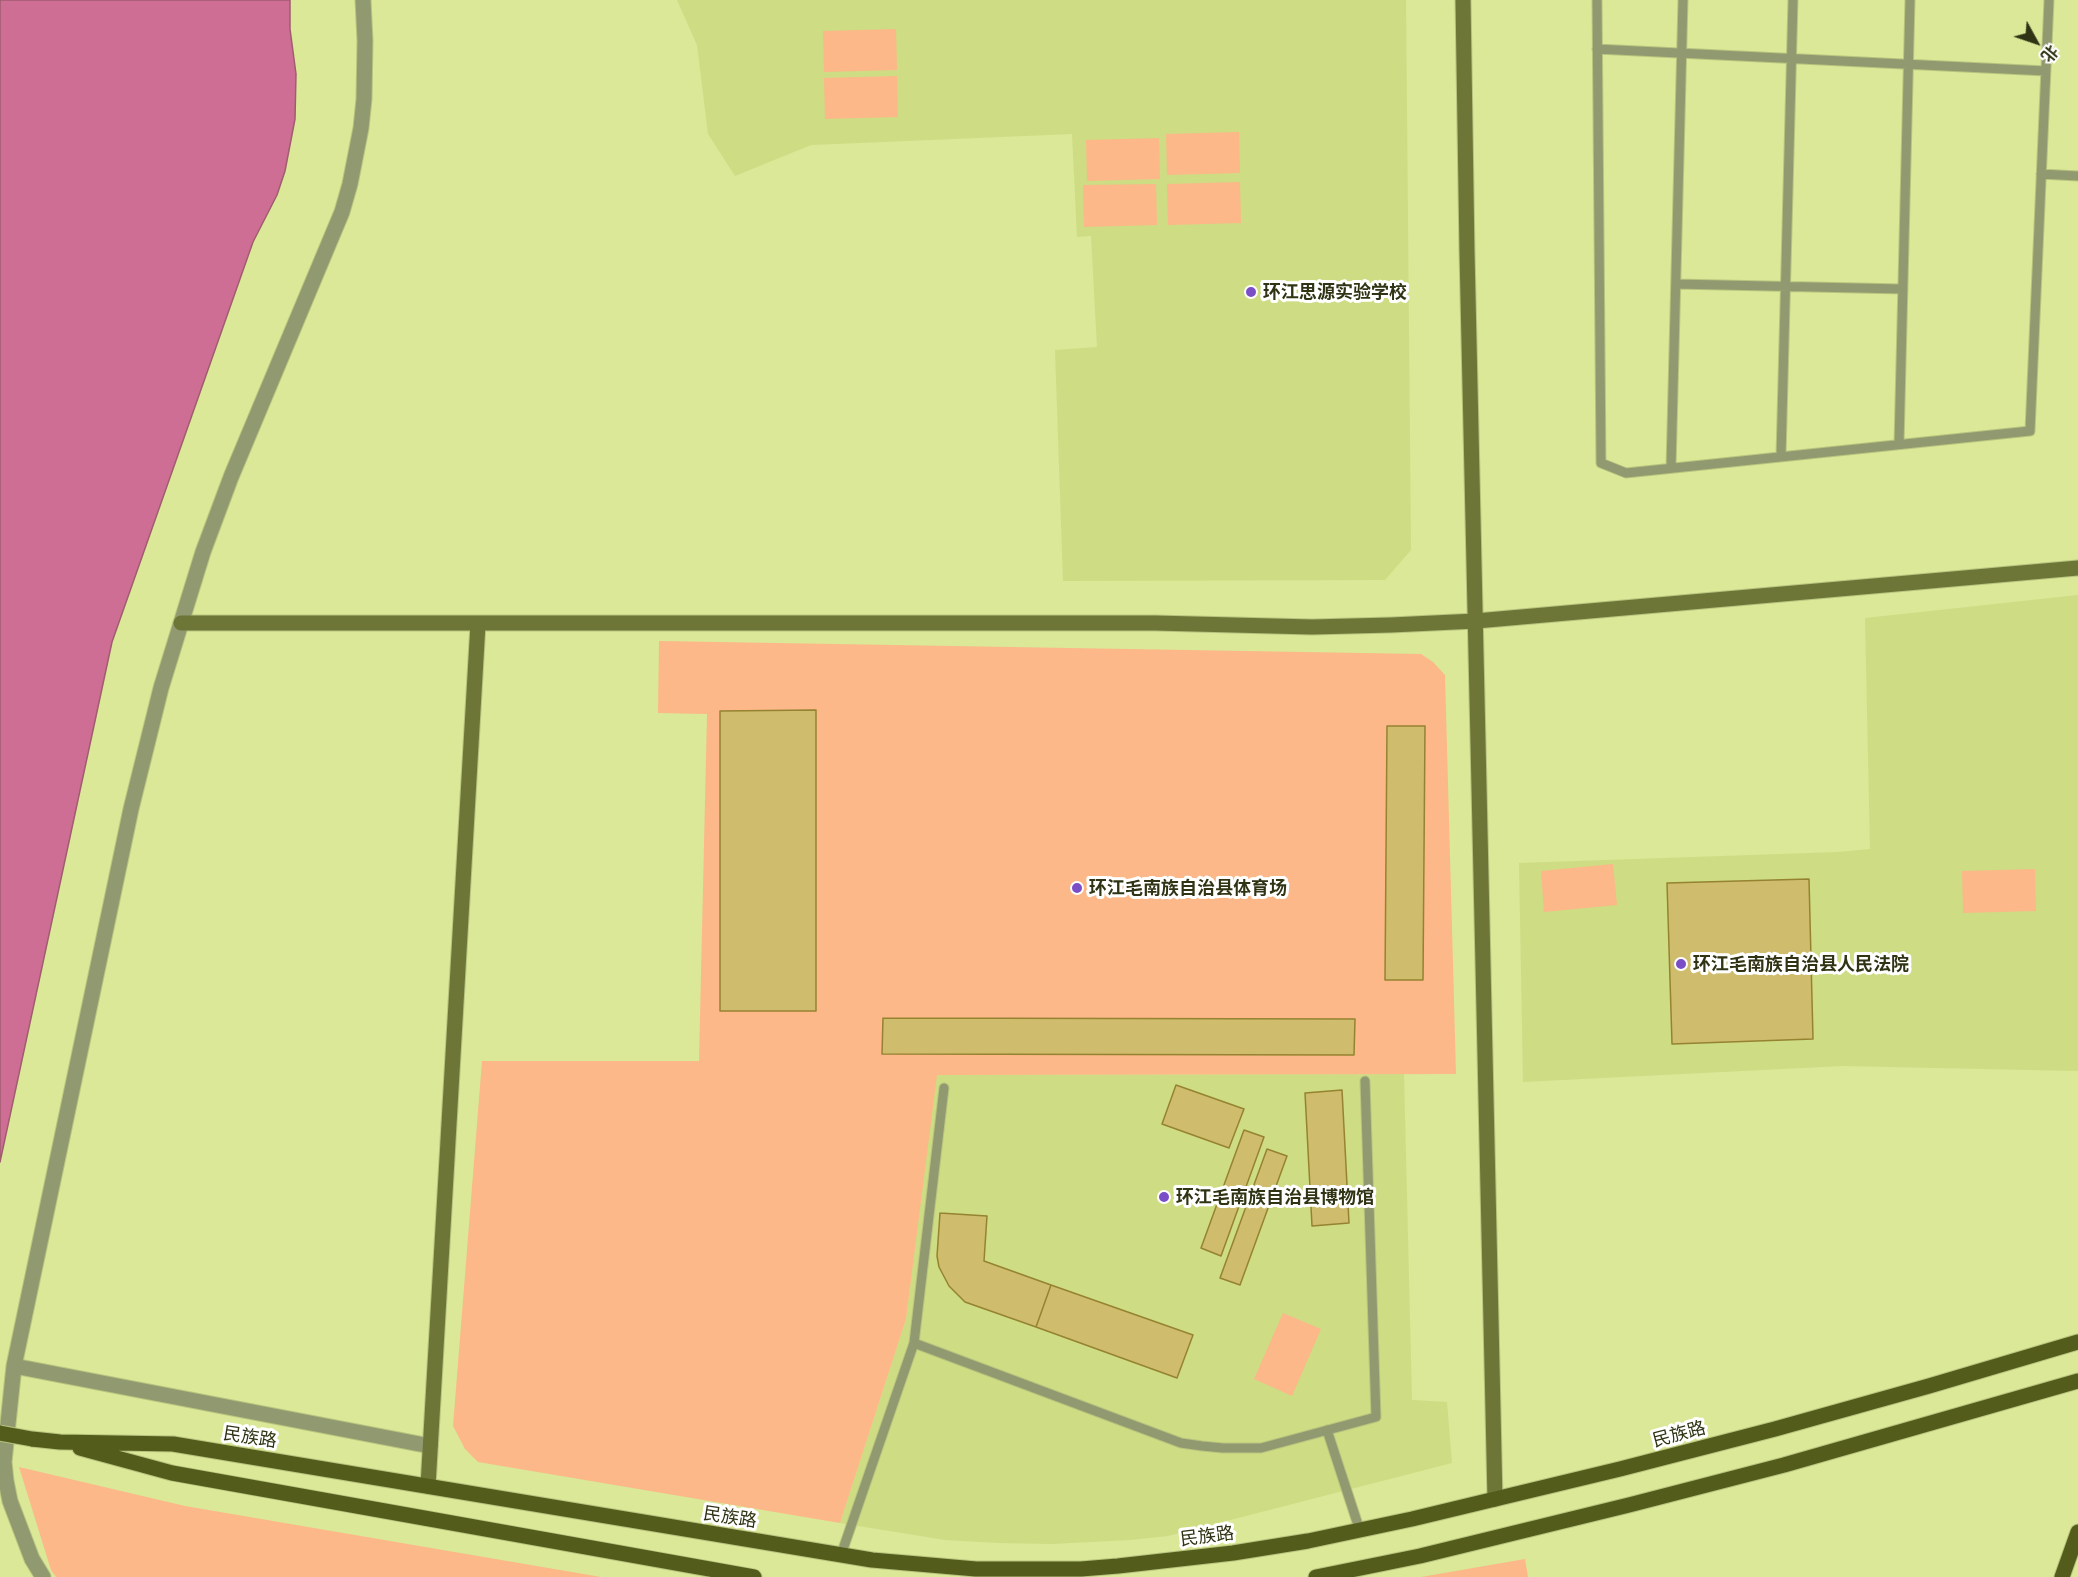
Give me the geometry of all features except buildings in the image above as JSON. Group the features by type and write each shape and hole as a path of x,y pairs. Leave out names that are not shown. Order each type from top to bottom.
{"main road":[{"name":"民族路","path":"60,1442 173,1444 841,1555 924,1566 976,1569 1081,1569 1233,1553 1360,1531 1775,1429 2078,1342"},
{"path":"1316,1577 1420,1556 1784,1465 2078,1381"},
{"path":"0,1433 60,1442 172,1473 754,1577"},
{"path":"2062,1577 2078,1532"}],"street":[{"path":"43,1577 32,1559 10,1501 6,1481 4,1462 14,1366 131,809 161,688 231,477 342,212 350,184 364,99 366,70 363,0"},
{"path":"1463,0 1495,1499"},
{"path":"181,623 1155,623 1312,627 1475,621 2078,568"},
{"path":"428,1486 478,624"},
{"path":"14,1366 430,1446"}],"lane":[{"path":"1597,0 1601,463 1626,472 2030,431 2049,0"},
{"path":"1671,468 1683,0"},
{"path":"1781,456 1793,0"},
{"path":"1899,444 1910,0"},
{"path":"1597,50 2046,71"},
{"path":"2041,174 2078,176"},
{"path":"1676,284 1903,289"},
{"path":"914,1343 1181,1443 1223,1448 1261,1448 1376,1417 1365,1081"},
{"path":"841,1555 914,1343 944,1088"},
{"path":"1327,1430 1360,1531"}],"shaded area":[{"path":"0,0 290,0 290,29 296,74 295,119 285,171 277,195 253,242 112,642 0,1162"},
{"name":"环江思源实验学校","path":"677,0 1406,0 1411,550 1385,580 1063,581 1055,350 1097,347 1091,236 1077,237 1072,134 811,145 735,176 708,134 697,45"},
{"path":"896,29 897,70 824,72 823,31"},
{"path":"897,76 898,117 825,119 824,78"},
{"path":"1239,132 1240,173 1167,175 1166,134"},
{"path":"1159,138 1160,179 1087,181 1086,140"},
{"path":"1240,182 1241,223 1168,225 1167,184"},
{"path":"1156,184 1157,225 1084,227 1083,185"},
{"path":"2078,595 2078,1071 1843,1066 1523,1082 1519,863 1870,849 1865,618"},
{"name":"环江毛南族自治县体育场","path":"659,641 1421,654 1433,662 1445,675 1456,1074 937,1075 906,1319 840,1523 478,1462 465,1449 453,1426 482,1061 699,1061 707,714 658,713"},
{"path":"1613,864 1617,905 1544,912 1541,871"},
{"path":"2035,869 2036,911 1963,913 1962,871"},
{"name":"环江毛南族自治县博物馆","path":"1404,1074 1412,1400 1447,1402 1452,1463 1168,1536 1130,1540 1052,1544 945,1540 840,1523 906,1319 936,1075"},
{"path":"1283,1313 1321,1329 1292,1396 1254,1379"},
{"path":"19,1467 185,1506 601,1577 56,1577 51,1570"},
{"path":"1525,1559 1528,1577 1421,1577"}],"place":[{"name":"环江思源实验学校","path":"1251,292"},
{"name":"环江毛南族自治县体育场","path":"1077,888"},
{"name":"环江毛南族自治县人民法院","path":"1681,964"},
{"name":"环江毛南族自治县博物馆","path":"1164,1197"}]}
